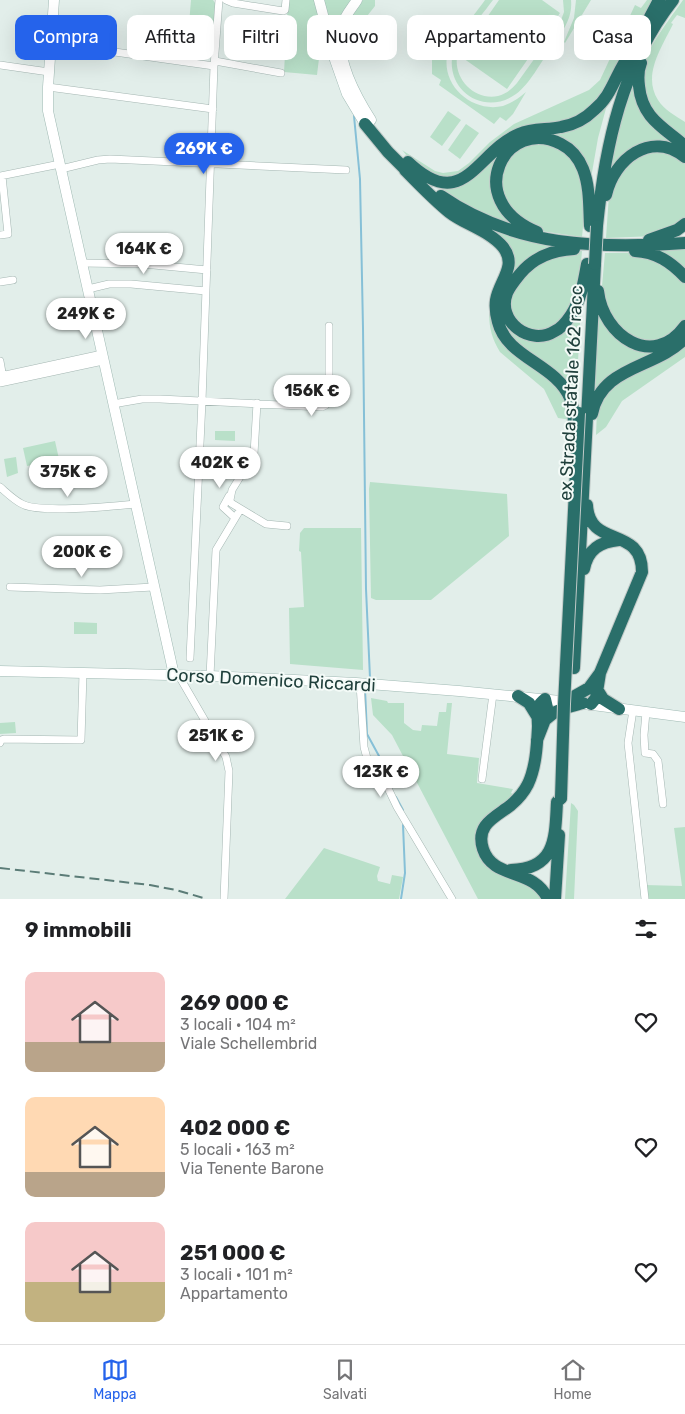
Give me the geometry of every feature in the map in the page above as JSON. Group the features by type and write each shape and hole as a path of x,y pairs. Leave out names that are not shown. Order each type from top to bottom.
{"highway":[{"name":"ex Strada statale 162 racc","path":"593,226 605,163 619,106 638,57 668,1"},
{"name":"ex Strada statale 162 racc","path":"651,23 668,1"},
{"path":"658,20 639,68 640,100 652,118 685,146"},
{"path":"390,145 425,176 445,182 460,180 474,172 514,136 526,131 560,127 573,123 595,110 610,93 625,60"},
{"name":"ex Strada statale 162 racc","path":"561,801 574,668 586,445 591,264 596,176 602,139 614,96 628,60"},
{"path":"368,122 422,183"},
{"path":"368,122 405,170 450,213 503,246 508,258 509,268 496,299 496,313 502,334 520,352 554,376 569,397 576,412"},
{"path":"581,244 563,237 527,228 513,219 504,209 498,197 496,177 499,165 512,147 522,141 533,138 548,139 566,146 576,156 583,169 593,226"},
{"path":"593,226 608,184 626,158 641,149 656,146 674,150 685,157"},
{"path":"405,170 457,207 496,226 529,236 654,254 666,260 685,277"},
{"path":"607,246 623,241 657,239 678,230 685,224"},
{"path":"591,264 572,314 556,332 545,335 527,334 518,330 510,322 506,313 505,302 508,292 527,266 550,252 607,246 685,243"},
{"path":"591,264 602,310 613,329 622,338 634,344 658,345 680,333 685,326"},
{"name":"ex Strada statale 162 racc","path":"561,801 564,704 575,505 576,412 591,264"},
{"path":"541,718 558,710 587,704 596,698 593,689 642,572 641,558 637,550 621,540 603,533 591,521 587,508 588,453 586,445 594,404 607,384 616,376 669,350 685,338"},
{"path":"574,668 577,656 584,566 587,558 598,545 621,540"},
{"path":"566,701 593,689"},
{"path":"593,689 619,709"},
{"path":"518,696 529,703 541,718"},
{"path":"544,699 538,707 541,718 538,740 532,771 524,790 510,806 491,818 484,830 482,843 486,855 496,867 530,880 542,889 548,899"},
{"path":"503,870 530,867 546,854 555,838 561,801"},
{"path":"556,899 561,801"},
{"path":"560,899 561,801"}],"street":[{"path":"53,15 54,0"},
{"path":"190,658 219,0"},
{"path":"226,0 233,3 284,12 286,0"},
{"path":"319,0 346,94 368,122"},
{"path":"358,0 342,24 340,42 341,53 349,80 368,122"},
{"path":"117,51 281,73"},
{"path":"50,60 48,111 153,587 176,676 226,757 229,771 224,899"},
{"path":"0,65 49,72"},
{"path":"48,87 213,109"},
{"path":"0,235 8,234 1,176 110,159 346,170"},
{"path":"82,263 151,264 207,270"},
{"path":"0,282 13,280"},
{"path":"88,290 109,284 131,284 206,291"},
{"path":"113,404 150,399 322,407 329,400 329,326"},
{"path":"0,361 2,379 102,357"},
{"path":"235,518 223,507 254,454 257,404"},
{"path":"0,487 22,504 30,506 64,509 136,504"},
{"path":"230,496 232,503 240,510 266,524 287,526"},
{"path":"210,676 216,550 240,510"},
{"path":"10,587 100,590 153,587"},
{"name":"Corso Domenico Riccardi","path":"0,671 210,676 360,684 566,701 685,718"},
{"path":"0,744 1,740 4,739 81,740 84,673"},
{"path":"360,684 364,747 368,762 374,772 386,782 397,807 452,899"},
{"path":"482,779 493,694"},
{"path":"633,710 628,743 645,899"},
{"path":"646,712 645,753 653,754 658,761 663,804"}],"green space":[{"path":"191,0 213,0 215,3 214,39 214,15 190,15"},
{"path":"288,0 315,0 319,15 307,15 307,60 319,60 317,75 284,72 285,60 297,60 297,15 287,15"},
{"path":"322,0 353,0 349,6 347,15 327,15"},
{"path":"363,0 375,0 375,6 368,15 353,15"},
{"path":"485,0 493,0 482,15 474,15"},
{"path":"499,0 542,0 560,13 559,15 489,15"},
{"path":"563,0 571,0 570,14 564,29"},
{"path":"576,0 591,0 582,15 574,15"},
{"path":"647,0 656,0 647,15 630,15 635,5 641,8"},
{"path":"683,0 685,0 685,18 677,15 671,23 673,24 655,61 652,81 658,100 663,107 685,122 685,140 648,107 644,88 643,68 645,61 651,60 651,48"},
{"path":"574,18 574,28 564,42"},
{"path":"432,60 447,60 449,78 455,87 462,95 481,106 503,106 526,92 513,114 506,121 500,117 494,124 439,85 441,80 432,74"},
{"path":"452,60 457,60 458,70 466,85 480,95 489,97 504,94 517,83 533,60 543,60 521,90 504,100 491,102 480,101 469,96 455,78"},
{"path":"466,60 527,60 507,89"},
{"path":"609,60 622,60 613,81 585,113 560,123 459,175 438,177 410,160 402,150 435,171 443,173 458,171 490,142 514,124 589,90 600,80"},
{"path":"634,82 635,88 685,150 657,142 610,173 619,128"},
{"path":"608,101 598,138 591,178 559,139 504,151 498,206 505,217 515,226 486,216 432,183 443,185 502,149 553,132"},
{"path":"448,111 461,120 442,146 430,137"},
{"path":"466,124 479,133 460,159 448,150"},
{"path":"549,142 574,158 586,196 582,237 541,231 504,204 501,170 519,147"},
{"path":"659,150 685,161 685,220 655,236 606,238 609,195 627,162"},
{"path":"470,220 525,240 559,246 534,257 521,268 506,293 505,313 514,329 522,335 539,339 549,338 565,328 581,305 576,399 565,382 556,373 522,350 508,336 502,322 500,307 511,272 513,256 510,248 503,240"},
{"path":"685,248 685,269 658,251"},
{"path":"582,251 576,297 561,322 546,332 524,328 511,311 512,293 534,265 565,252"},
{"path":"605,253 637,253 661,260 685,283 685,321 666,338 643,342 617,328 604,297 602,286"},
{"path":"492,293 495,327 559,385 572,420 558,418 544,389 500,352 491,331 489,308"},
{"path":"599,305 605,323 661,348 595,394"},
{"path":"685,345 685,357 622,401 606,427 596,435 597,410 610,388"},
{"path":"215,431 235,431 235,441 215,440"},
{"path":"55,441 59,459 27,466 23,448"},
{"path":"16,457 18,473 7,477 4,459"},
{"path":"370,482 507,494 509,536 431,600 376,600 371,598"},
{"path":"304,528 361,528 363,670 290,664 289,608 304,607 301,552 299,551 300,533"},
{"path":"74,622 97,623 97,634 74,634"},
{"path":"371,698 387,701 388,703 404,703 404,723 413,730 421,731 422,725 437,726 439,712 446,712 447,703 452,703 447,754 479,758 477,783 513,789 511,793 513,794 478,843 544,899 478,899 392,735 373,715"},
{"path":"15,722 16,733 0,734 0,723"},
{"path":"571,803 578,811 574,899 565,899"},
{"path":"685,827 685,899 647,899 645,885 682,886 674,828"},
{"path":"324,848 380,867 377,876 378,881 390,884 392,875 403,877 399,899 285,899"}],"waterway":[{"path":"354,116 360,179 366,589 370,678"},
{"path":"365,689 367,734 379,756 387,779"},
{"path":"396,797 403,810"},
{"path":"401,899 405,873 403,825"}],"railway":[{"path":"0,868 150,885 207,899"}]}
